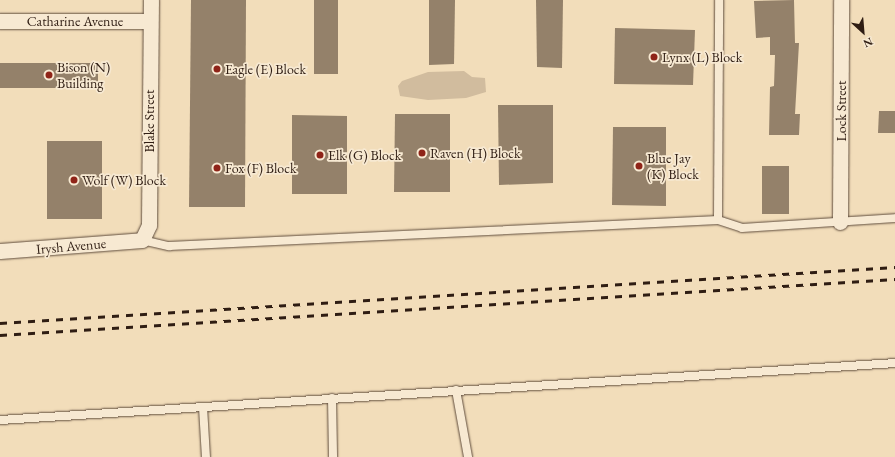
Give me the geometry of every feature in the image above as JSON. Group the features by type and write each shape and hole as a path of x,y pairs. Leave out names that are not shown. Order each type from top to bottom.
{"street":[{"name":"Blake Street","path":"142,240 149,225 151,0"},
{"name":"Lock Street","path":"840,222 841,0"},
{"name":"Catharine Avenue","path":"0,21 150,21"},
{"name":"Irysh Avenue","path":"0,251 142,240"}],"lane":[{"path":"718,220 719,0"},
{"path":"142,240 169,246 718,220 742,228 895,218"},
{"path":"0,420 895,363"},
{"path":"456,390 468,457"},
{"path":"332,398 333,457"},
{"path":"203,407 206,457"}],"shaded area":[{"path":"464,71 472,77 485,78 486,92 466,98 428,100 400,96 398,86 402,81 428,72"}],"building":[{"path":"191,0 246,0 245,207 189,207"},
{"path":"314,0 338,0 338,74 314,74"},
{"path":"429,0 455,0 454,64 429,65"},
{"path":"536,0 563,0 562,68 537,67"},
{"path":"794,0 795,43 799,43 795,114 800,114 799,135 769,135 770,87 774,86 775,55 770,55 770,37 756,38 754,1"},
{"name":"Lynx (L) Block","path":"615,28 695,30 693,85 614,84"},
{"name":"Bison (N) Building","path":"0,63 98,63 98,88 0,88"},
{"path":"498,105 553,105 553,183 499,185"},
{"path":"879,111 895,111 895,133 878,133"},
{"name":"Raven (H) Block","path":"395,114 450,114 450,192 394,192"},
{"name":"Elk (G) Block","path":"292,115 347,116 347,194 292,194"},
{"name":"Blue Jay (K) Block","path":"613,127 666,127 666,206 612,205"},
{"name":"Wolf (W) Block","path":"47,141 102,141 102,219 47,219"},
{"path":"762,166 789,166 789,214 762,214"}],"railway":[{"path":"0,323 895,267"},
{"path":"0,335 895,279"}],"place":[{"name":"Lynx (L) Block","path":"654,57"},
{"name":"Eagle (E) Block","path":"217,69"},
{"name":"Bison (N) Building","path":"49,75"},
{"name":"Raven (H) Block","path":"422,153"},
{"name":"Elk (G) Block","path":"320,155"},
{"name":"Blue Jay (K) Block","path":"639,166"},
{"name":"Fox (F) Block","path":"217,168"},
{"name":"Wolf (W) Block","path":"74,180"}]}
